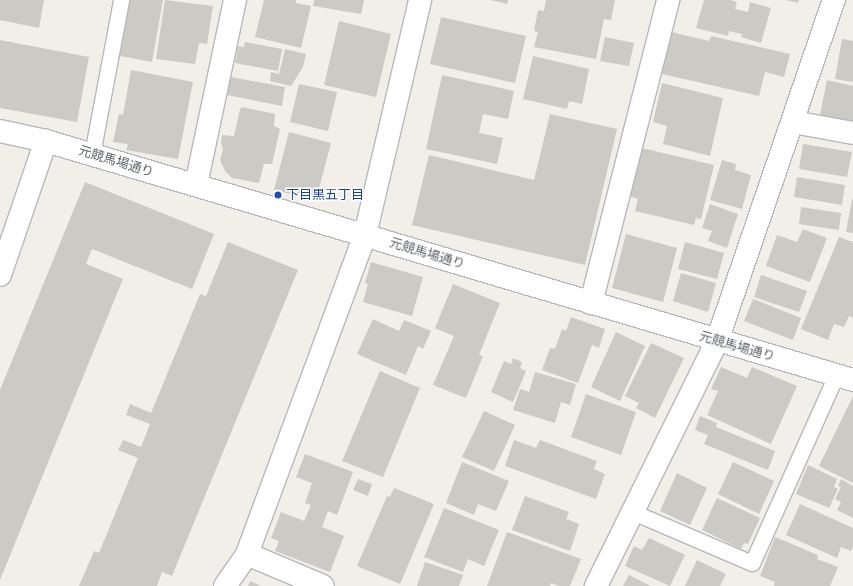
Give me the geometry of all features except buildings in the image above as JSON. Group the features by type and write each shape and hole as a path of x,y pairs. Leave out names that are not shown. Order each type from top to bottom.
{"street":[{"path":"196,185 235,0"},
{"path":"225,586 246,554 365,235 420,0"},
{"path":"591,303 668,0"},
{"path":"596,586 718,341 834,0"},
{"path":"793,122 853,133"},
{"name":"元競馬場通り","path":"0,131 46,141 92,154 845,378"},
{"path":"0,275 46,141"},
{"path":"246,554 323,586"}],"lane":[{"path":"92,154 121,0"},
{"path":"633,512 752,563 845,378"}],"place":[{"name":"下目黒五丁目","path":"278,195"}]}
